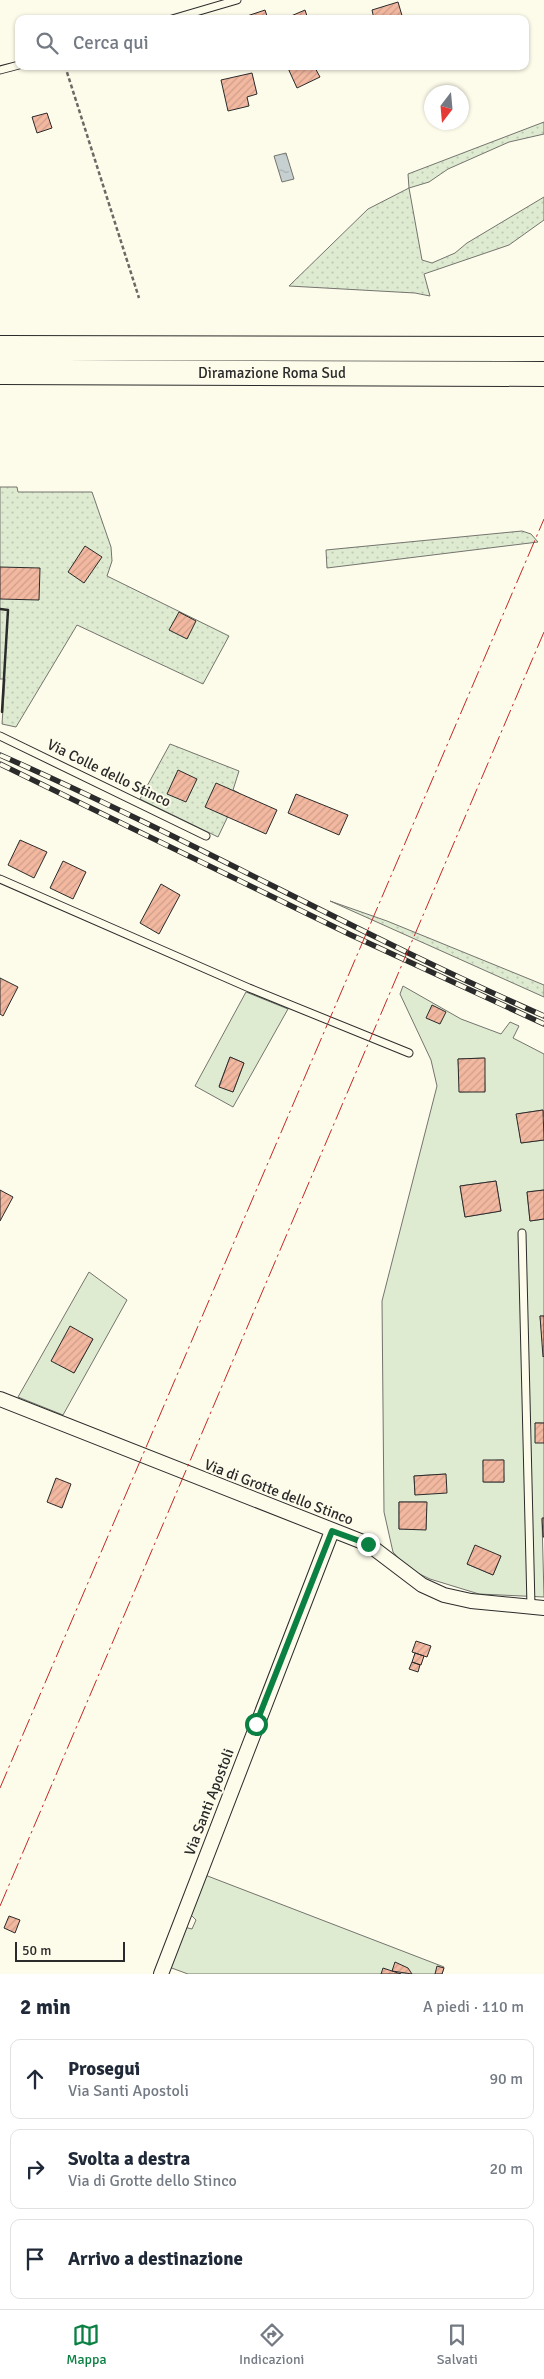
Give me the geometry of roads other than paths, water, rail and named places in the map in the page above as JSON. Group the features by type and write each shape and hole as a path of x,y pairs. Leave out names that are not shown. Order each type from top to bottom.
{"highway":[{"name":"Diramazione Roma Sud","path":"0,348 544,349"},
{"name":"Diramazione Roma Sud","path":"0,372 544,374"}],"street":[{"name":"Via di Grotte dello Stinco","path":"0,1399 368,1544 422,1585 444,1595 471,1601 537,1607"},
{"name":"Via Santi Apostoli","path":"161,1974 332,1531"}],"lane":[{"path":"186,15 238,0"},
{"path":"0,70 15,66"},
{"name":"Via Colle dello Stinco","path":"0,736 206,836"},
{"path":"0,878 258,992 409,1053"},
{"path":"522,1232 537,1607"}],"water":[{"path":"286,153 294,179 282,182 274,156"}],"railway":[{"path":"0,755 69,786 475,985 544,1016"},
{"path":"0,764 351,935 544,1024"}]}
